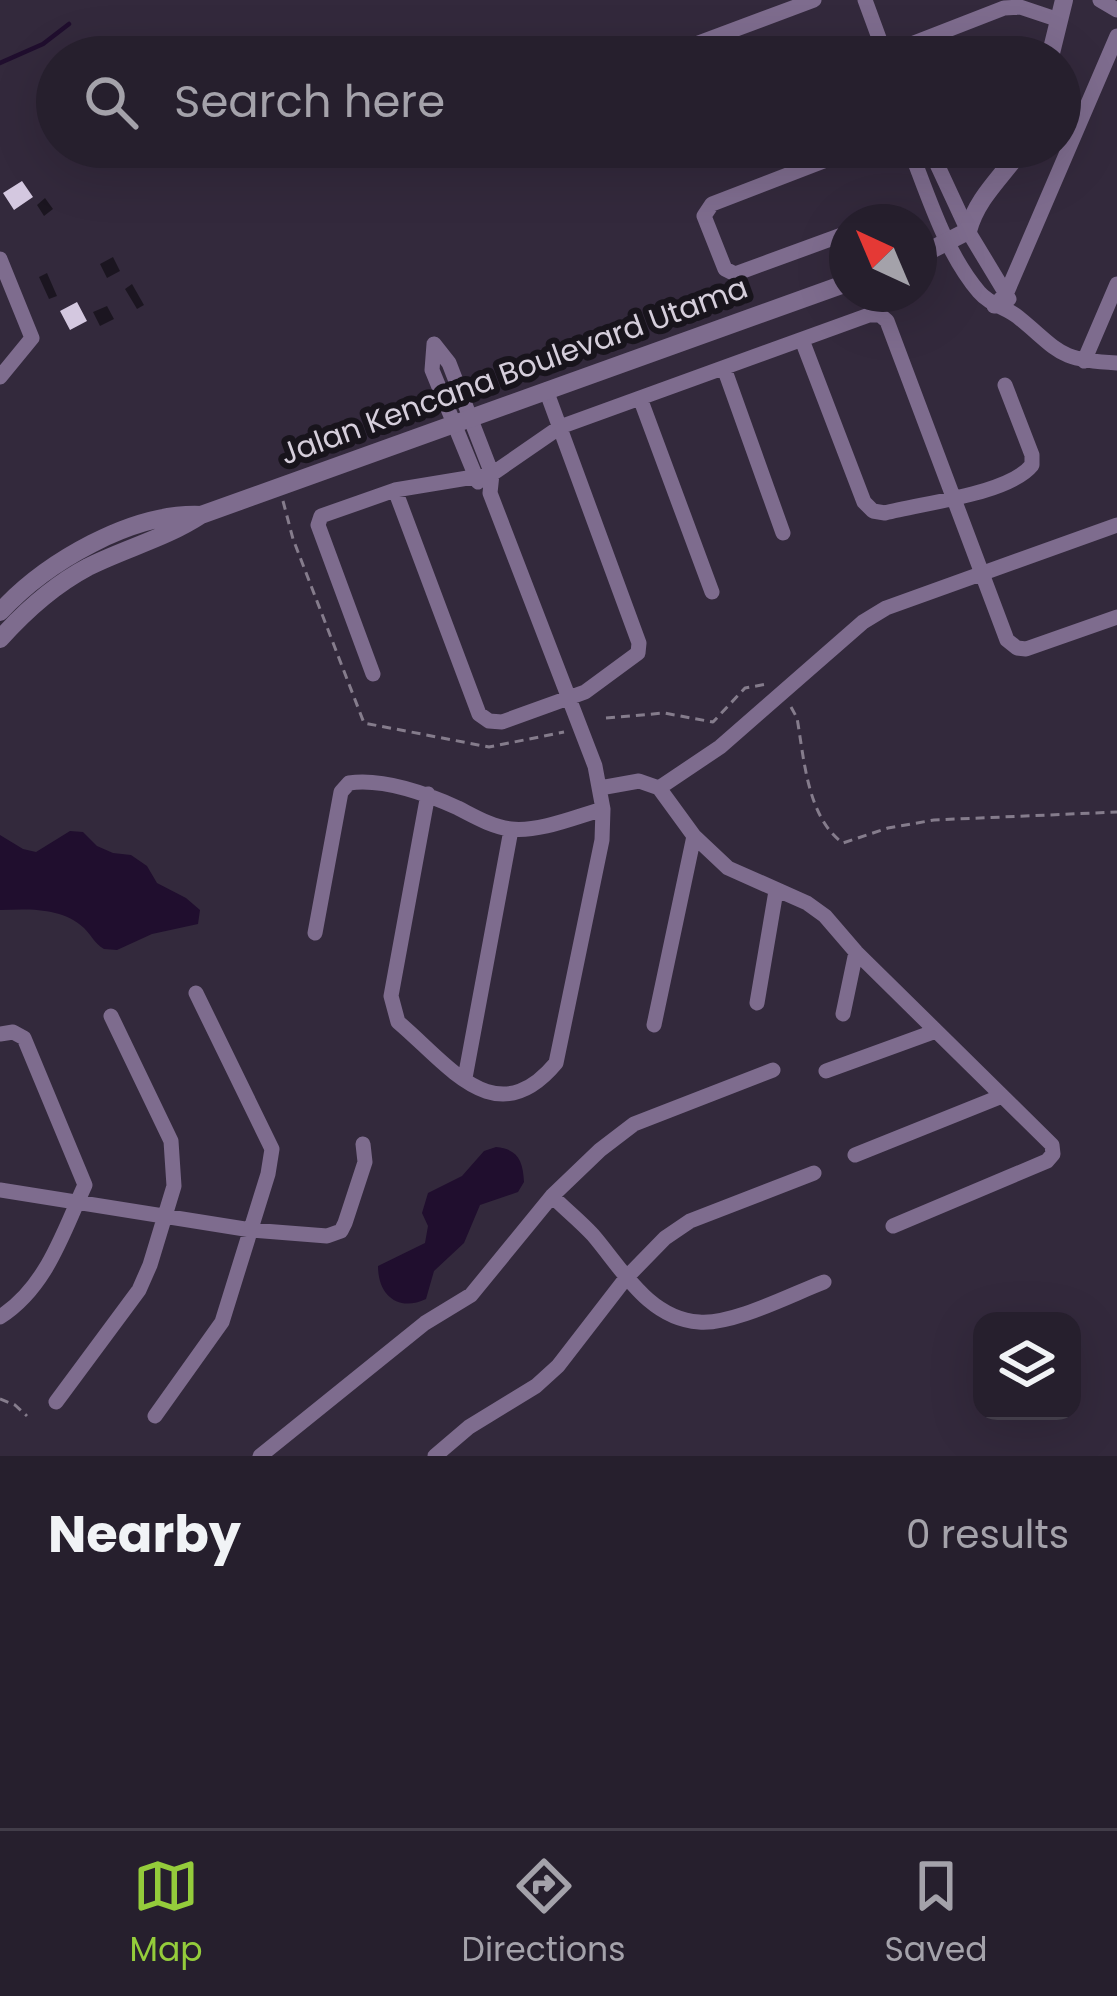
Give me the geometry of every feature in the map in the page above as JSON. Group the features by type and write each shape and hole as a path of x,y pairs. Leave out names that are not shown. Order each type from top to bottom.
{"street":[{"path":"717,36 814,0"},
{"path":"865,0 877,36"},
{"path":"1056,36 1064,0"},
{"path":"1100,0 1117,10"},
{"path":"933,36 1004,8 1059,20"},
{"path":"1081,120 1117,36"},
{"path":"805,168 712,204 704,217 725,269 736,274 829,240"},
{"path":"917,168 948,242 979,292 994,306 1013,313 1054,351 1084,361 1117,363"},
{"path":"939,168 968,231 1007,292 1013,313"},
{"path":"937,247 968,231 975,205 1009,168"},
{"path":"994,306 1007,292 1060,168"},
{"path":"0,259 32,338 0,377"},
{"path":"1084,361 1117,284"},
{"name":"Jalan Kencana Boulevard Utama","path":"0,639 24,613 70,578 201,515 829,289"},
{"path":"373,674 318,525 321,516 395,490 483,477 560,427 869,315 887,321 1006,640 1026,649 1117,617"},
{"path":"802,340 864,502 873,511 885,513 955,496 1025,474 1032,465 1032,454 1005,385"},
{"path":"724,368 783,533"},
{"path":"395,490 479,714 502,722 585,692 638,653 639,643 547,390"},
{"path":"640,398 712,592"},
{"path":"428,794 392,1010 398,1022 465,1078 493,1097 509,1096 543,1079 556,1064 602,840 603,809 568,698 462,422"},
{"name":"Jalan Kencana Boulevard Utama","path":"0,612 42,573 80,550 170,514 201,515"},
{"path":"659,788 720,747 863,622 886,608 1117,525"},
{"path":"315,933 341,792 349,783 361,781 428,794 512,830 603,809"},
{"path":"600,788 639,781 659,788 694,836 728,868 807,903 825,916 1052,1145 1047,1162 893,1226"},
{"path":"465,1078 512,830"},
{"path":"654,1025 694,836"},
{"path":"757,1003 776,891"},
{"path":"843,1014 856,952"},
{"path":"155,1416 222,1322 272,1149 196,993"},
{"path":"56,1402 139,1290 173,1186 171,1141 110,1016"},
{"path":"826,1071 936,1030"},
{"path":"0,1317 56,1256 86,1185 24,1039 7,1033"},
{"path":"260,1456 424,1323 471,1294 552,1196 634,1124 773,1070"},
{"path":"855,1154 1002,1096"},
{"path":"0,1190 251,1230 327,1236 340,1231 365,1162 362,1144"},
{"path":"435,1456 558,1366 644,1256 690,1220 814,1173"},
{"path":"552,1196 647,1300 699,1322 723,1319 824,1282"}],"path":[{"path":"606,718 664,713 713,722 746,688 757,683 773,686"},
{"path":"790,706 797,718 814,799 843,843 934,820 1117,812"},
{"path":"0,1399 27,1416"}],"shaded area":[{"path":"70,831 83,832 97,846 131,855 147,866 157,883 200,910 198,924 152,934 117,950 104,949 66,916 0,910 0,835 36,852"},
{"path":"510,1150 521,1162 524,1182 518,1192 480,1205 464,1243 434,1271 426,1299 407,1304 392,1299 382,1286 378,1266 425,1243 428,1226 422,1213 428,1193 462,1176 484,1151"}],"building":[{"path":"22,181 33,197 14,210 3,193"},
{"path":"77,302 87,321 70,330 60,311"}],"waterway":[{"path":"53,36 69,24"},
{"path":"0,63 36,47"}]}
